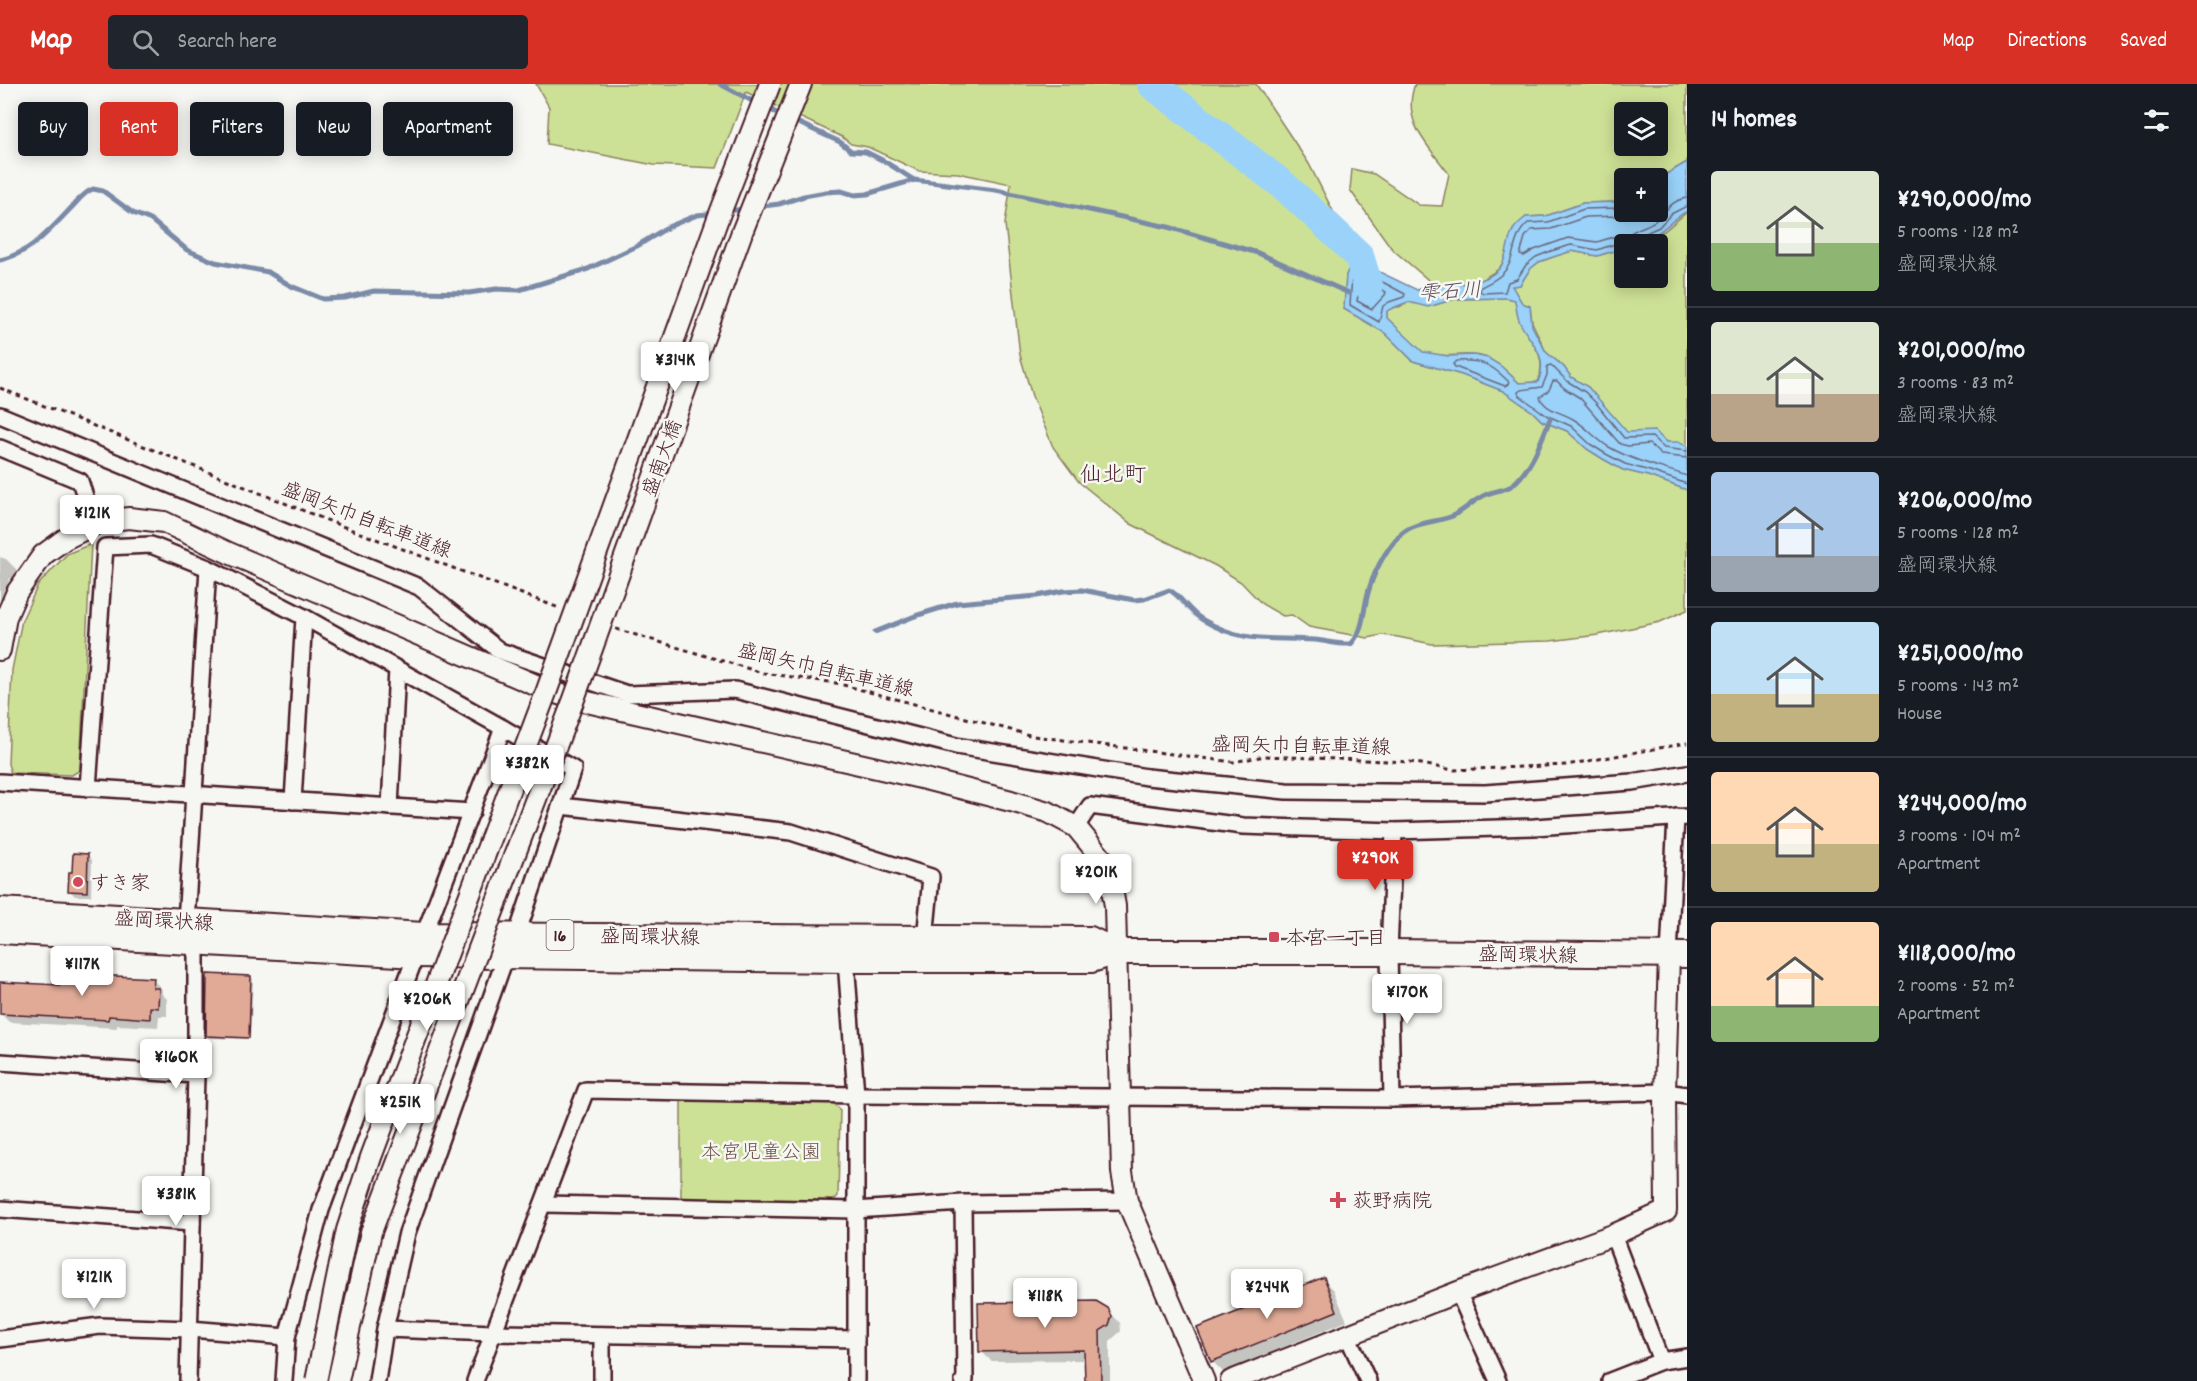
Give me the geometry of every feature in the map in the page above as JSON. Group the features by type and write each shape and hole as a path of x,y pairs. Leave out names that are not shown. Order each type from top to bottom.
{"main road":[{"name":"盛岡環状線","path":"0,910 186,922 420,945 506,956 1091,960 1117,952 1678,955"},
{"name":"盛岡環状線","path":"0,931 196,943 420,945 517,934 1090,939 1117,952"}],"street":[{"name":"盛南大橋","path":"316,1381 350,1220 371,1157 547,690 717,221 770,84"},
{"name":"盛南大橋","path":"338,1381 371,1232 574,699 738,243 801,84"},
{"path":"0,415 419,587 500,651 627,694 735,690 956,746 1147,777 1286,791 1485,793 1632,782 1687,773"},
{"path":"0,448 80,481 94,524"},
{"path":"0,650 6,617 16,592 43,555 65,539 100,521 129,518 164,522 229,553 547,690 574,699 925,779 1011,801 1048,812 1076,827 1108,866 1115,906 1122,1172 1127,1201 1204,1381"},
{"path":"88,788 105,547 151,545 208,568 304,617 573,769 517,934"},
{"path":"186,922 208,568"},
{"path":"293,801 304,617"},
{"path":"390,807 397,669"},
{"path":"284,1381 287,1337 321,1210 503,728"},
{"path":"0,782 193,792 293,801 472,812"},
{"path":"561,806 791,831 931,877 925,939"},
{"path":"1076,827 1090,806 1243,826 1394,831 1534,827 1681,817 1678,955 1665,1092 1666,1211 1613,1235 1458,1292 1231,1381"},
{"path":"1392,1099 1389,952 1394,831"},
{"path":"188,1381 196,1075 196,943"},
{"path":"377,1381 385,1329 407,1233 506,956"},
{"path":"846,960 856,1095 856,1381"},
{"path":"0,1062 196,1075"},
{"path":"475,1381 586,1090 856,1095 1392,1099 1665,1092 1687,1095"},
{"path":"543,1204 855,1210 963,1203 1127,1201"},
{"path":"963,1203 965,1380 963,1381"},
{"path":"0,1209 192,1223"},
{"path":"1613,1235 1661,1361"},
{"path":"1458,1292 1498,1381"},
{"path":"0,1339 100,1326 190,1329 287,1337"},
{"path":"385,1329 855,1339"},
{"path":"602,1335 602,1381"},
{"path":"1348,1337 1368,1381"},
{"path":"1610,1381 1661,1361 1687,1357"}],"path":[{"name":"盛岡矢巾自転車道線","path":"0,388 339,525 559,608"},
{"name":"盛岡矢巾自転車道線","path":"615,629 763,673 836,683 1033,736 1233,762 1265,756 1410,762 1454,770 1566,765 1687,743"}],"green space":[{"path":"536,84 1256,84 1309,164 1335,215 1357,249 1339,249 1353,256 1356,264 1346,275 1344,309 1385,333 1413,361 1462,375 1503,391 1542,421 1567,431 1587,449 1623,470 1687,490 1687,610 1660,622 1598,635 1550,641 1432,644 1382,635 1368,638 1309,627 1292,615 1283,616 1262,604 1241,582 1216,566 1131,524 1079,482 1053,447 1032,396 1020,355 1005,224 1011,184 958,173 919,171 868,147 851,144 842,137 746,92 717,168 654,165 547,144 549,107"},
{"path":"1415,84 1687,84 1687,162 1668,173 1668,168 1614,168 1614,202 1583,203 1546,216 1526,217 1513,230 1499,269 1480,281 1469,284 1457,286 1433,284 1392,249 1350,190 1352,169 1374,174 1419,205 1442,206 1449,174 1425,143 1414,122 1411,110"},
{"path":"1687,212 1687,446 1667,442 1643,433 1627,433 1588,387 1571,377 1564,367 1546,352 1532,322 1530,306 1522,303 1511,286 1520,285 1530,269 1539,262 1553,257 1572,251 1597,256 1614,251 1614,288 1668,288 1668,234 1657,234"},
{"path":"1455,299 1515,299 1519,320 1540,356 1541,372 1538,382 1519,383 1498,364 1479,356 1425,353 1410,342 1387,318 1387,311 1391,307 1399,307 1409,302 1435,305"},
{"path":"91,544 80,770 72,775 11,773 8,764 12,670 22,620 38,585 67,554"},
{"name":"本宮児童公園","path":"681,1101 832,1102 840,1109 838,1196 833,1201 681,1199"}],"water":[{"name":"雫石川","path":"1687,162 1687,211 1655,234 1614,234 1614,251 1597,256 1572,251 1539,262 1530,269 1520,285 1512,286 1522,303 1530,306 1532,326 1546,352 1564,367 1571,377 1588,387 1627,432 1655,431 1666,442 1678,442 1687,446 1687,490 1623,470 1587,449 1567,431 1542,421 1503,391 1462,375 1413,361 1385,333 1344,309 1346,275 1348,270 1354,268 1356,264 1353,256 1338,249 1357,249 1363,246 1365,265 1417,290 1437,285 1469,283 1489,277 1498,270 1504,261 1513,230 1526,217 1546,216 1583,203 1614,202 1614,222 1668,222 1668,173","holes":["1506,298 1515,300 1517,314 1540,357 1541,373 1538,382 1519,383 1501,366 1488,358 1423,352 1387,318 1387,311 1408,302 1428,307 1455,299"]}],"building":[{"name":"すき家","path":"73,853 88,854 87,892 68,891"},
{"path":"76,968 95,969 95,975 154,978 153,988 159,988 158,1008 150,1007 150,1019 109,1016 108,1020 0,1014 0,982 60,985 61,972 75,973"},
{"path":"207,974 251,976 249,1038 206,1036"},
{"path":"1324,1277 1337,1311 1211,1362 1197,1328"},
{"path":"1096,1301 1108,1308 1112,1316 1109,1325 1100,1331 1101,1381 1085,1381 1084,1350 979,1352 978,1303"}],"waterway":[{"path":"720,84 758,104"},
{"name":"雫石川","path":"1152,84 1283,185 1320,219 1359,256 1368,285"},
{"path":"766,108 840,142 851,151 866,152 914,180"},
{"path":"756,207 779,204 826,192 867,194 914,180 996,190 1168,227 1258,253 1349,293"},
{"path":"0,260 31,246 48,232 84,194 93,189 103,191 133,213 151,220 187,250 215,262 268,272 291,286 323,299 345,298 374,291 469,293 496,289 519,290 588,269 637,246 668,227 697,215 717,213"},
{"path":"726,211 746,209"},
{"path":"875,632 957,603 1082,590 1134,600 1169,590 1197,616 1231,633 1258,638 1351,644 1361,627 1373,578 1384,555 1399,536 1404,531 1423,523 1450,517 1485,495 1511,486 1530,464 1550,419"}],"place":[{"name":"すき家","path":"78,882"},
{"name":"本宮一丁目","path":"1274,937"},
{"name":"荻野病院","path":"1338,1200"}],"district":[{"name":"仙北町","path":"1113,473"}]}
